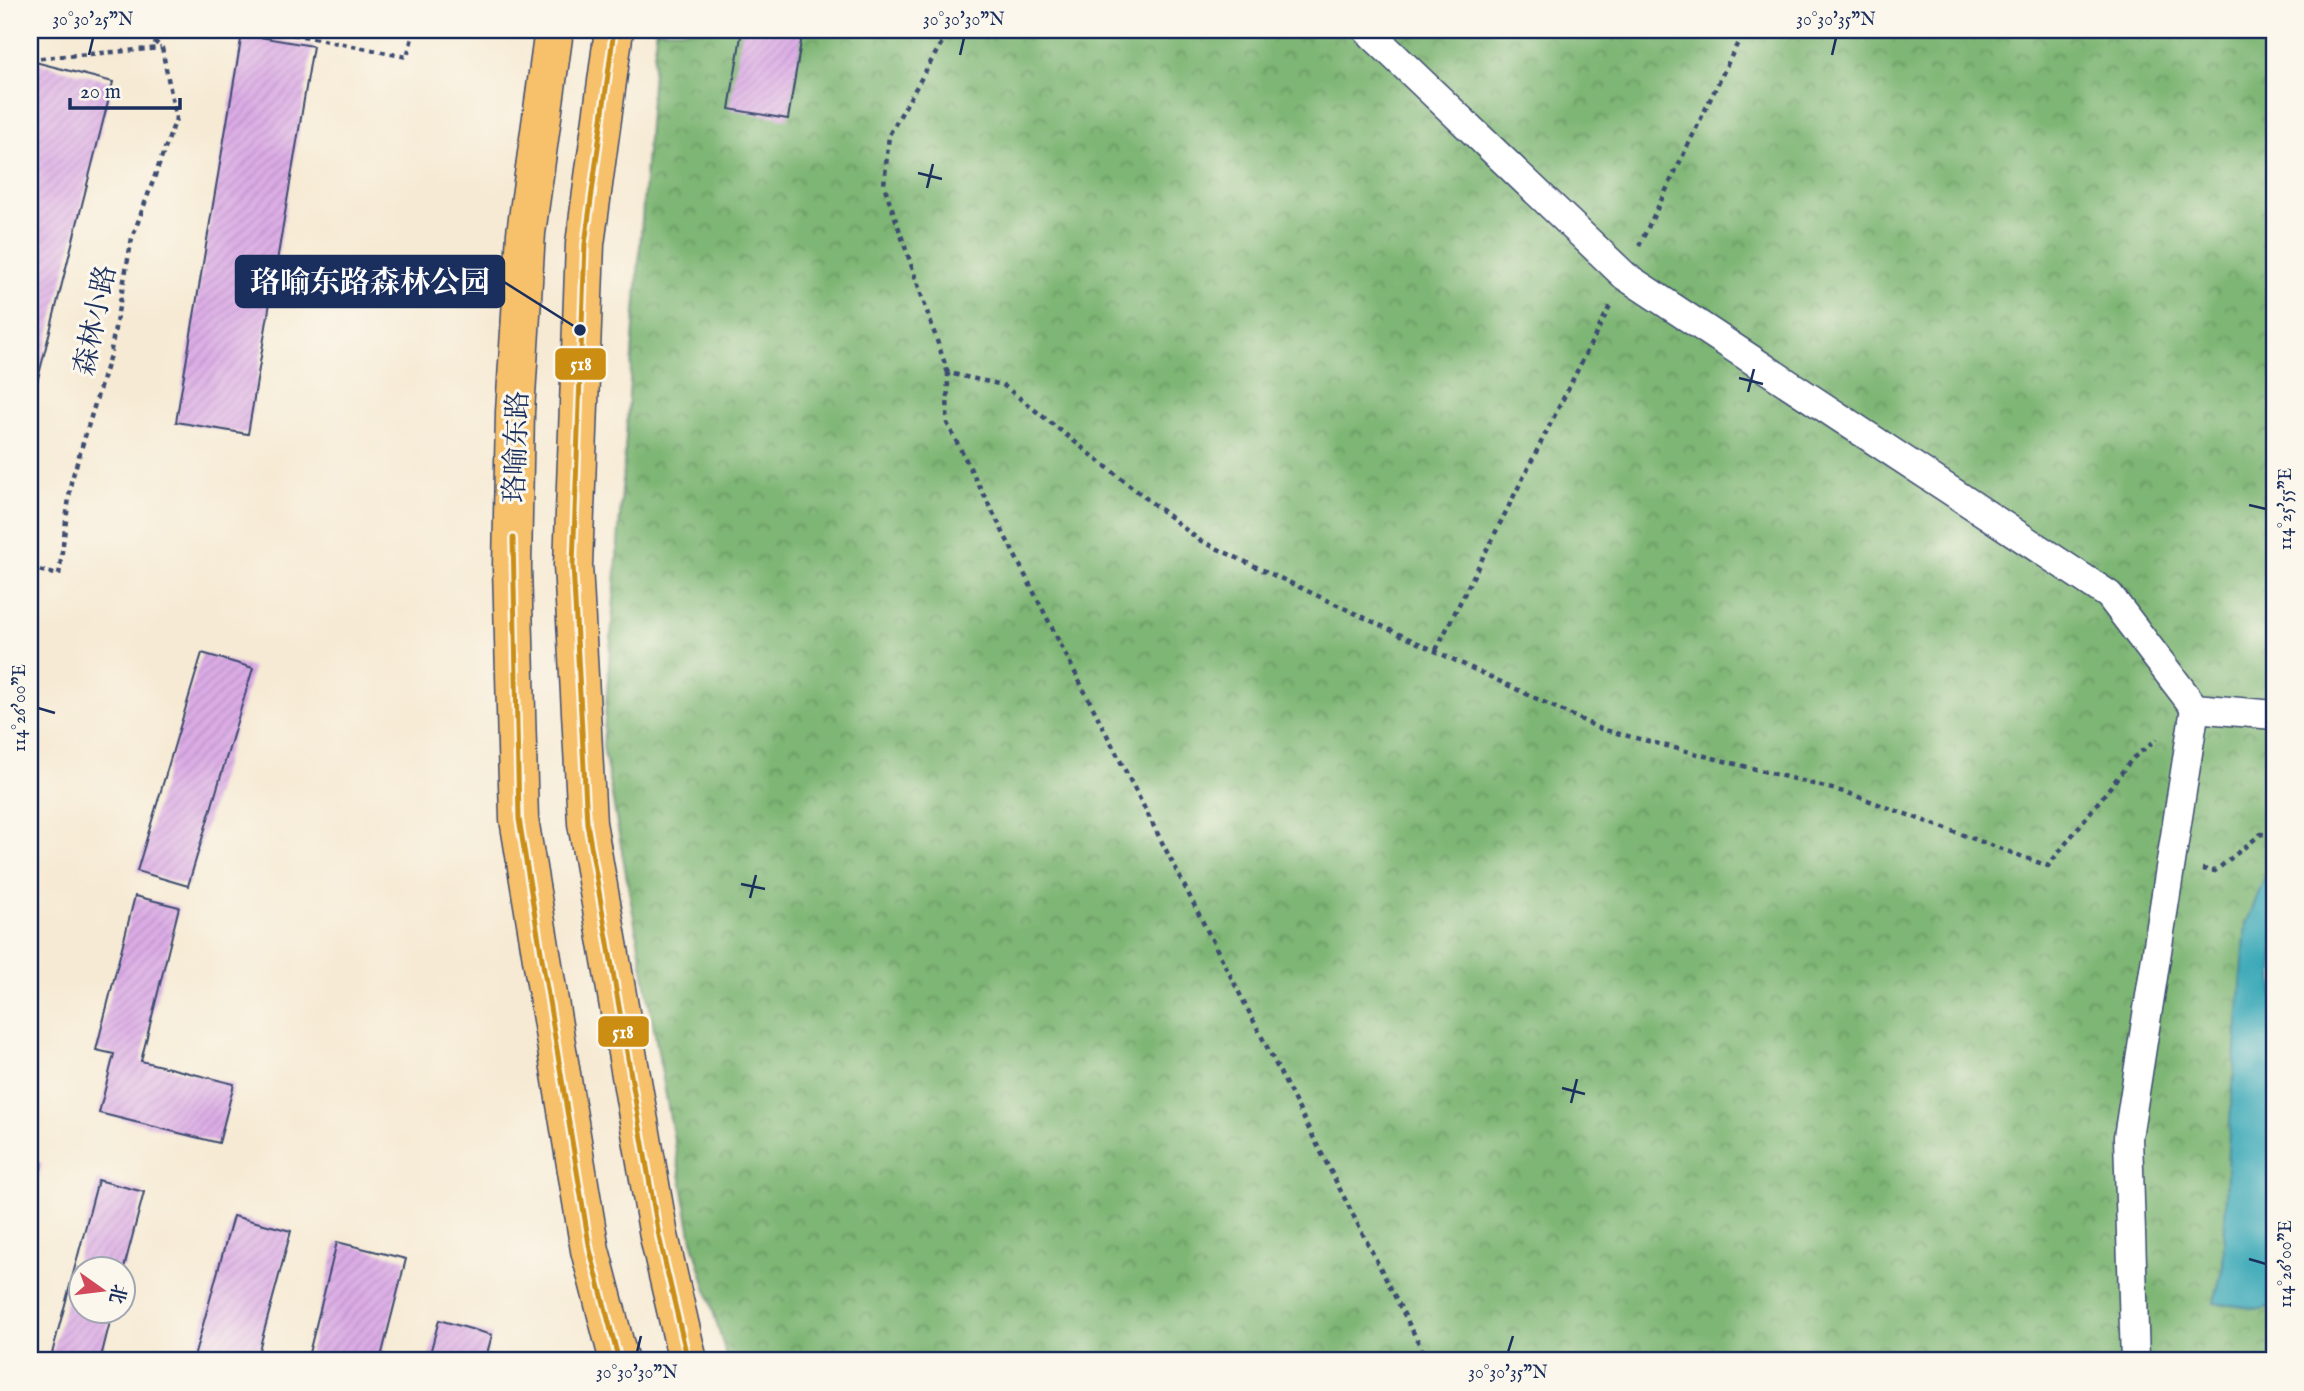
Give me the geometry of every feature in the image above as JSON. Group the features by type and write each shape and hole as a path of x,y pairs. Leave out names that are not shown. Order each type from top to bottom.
{"highway":[{"name":"珞喻东路","path":"554,30 526,233 515,412 512,567 519,819 590,1251 619,1361"},
{"path":"614,30 585,244 573,578 587,823 659,1236 688,1361"}],"street":[{"path":"1367,30 1625,276 2109,595 2195,708 2128,1137 2135,1361"},
{"path":"2195,708 2274,715"}],"path":[{"path":"141,30 162,48"},
{"path":"273,30 407,57 414,30"},
{"path":"949,30 889,135 884,185 948,373 947,423 1428,1361"},
{"path":"1436,650 1625,276 1744,30"},
{"path":"30,59 162,48"},
{"name":"森林小路","path":"30,568 59,575 71,482 110,355 132,238 176,119 162,48"},
{"path":"948,373 1003,385 1199,540 1601,729 1848,793 2048,866 2133,758 2195,708"},
{"path":"2170,865 2215,871 2261,834 2274,835"}],"green space":[{"path":"656,30 2274,30 2274,865 2269,867 2223,1266 2214,1303 2260,1309 2274,1306 2274,1361 728,1361 692,1240 603,746"}],"water":[{"path":"2274,865 2274,1306 2260,1309 2214,1303 2223,1266 2228,1146 2246,924 2269,867"}],"building":[{"path":"742,30 803,30 788,119 729,109"},
{"path":"242,34 313,46 248,434 176,422"},
{"path":"35,62 113,82 31,406 30,83"},
{"path":"202,653 253,668 188,886 137,871"},
{"path":"135,896 179,907 141,1061 234,1084 219,1143 99,1113 114,1054 96,1050"},
{"path":"30,1159 42,1163 31,1205 30,1205"},
{"path":"98,1180 144,1192 128,1254 78,1254"},
{"path":"233,1216 291,1231 256,1361 193,1361"},
{"path":"337,1242 406,1259 380,1361 307,1361"},
{"path":"66,1301 66,1324 109,1324 100,1361 50,1361"},
{"path":"439,1320 492,1335 485,1361 428,1361"}],"transit line":[{"name":"518","path":"614,30 585,244 573,565 587,823 659,1236 688,1361"},
{"name":"518","path":"513,538 519,819 590,1250 619,1361"}],"place":[{"name":"珞喻东路森林公园","path":"580,330"}]}
